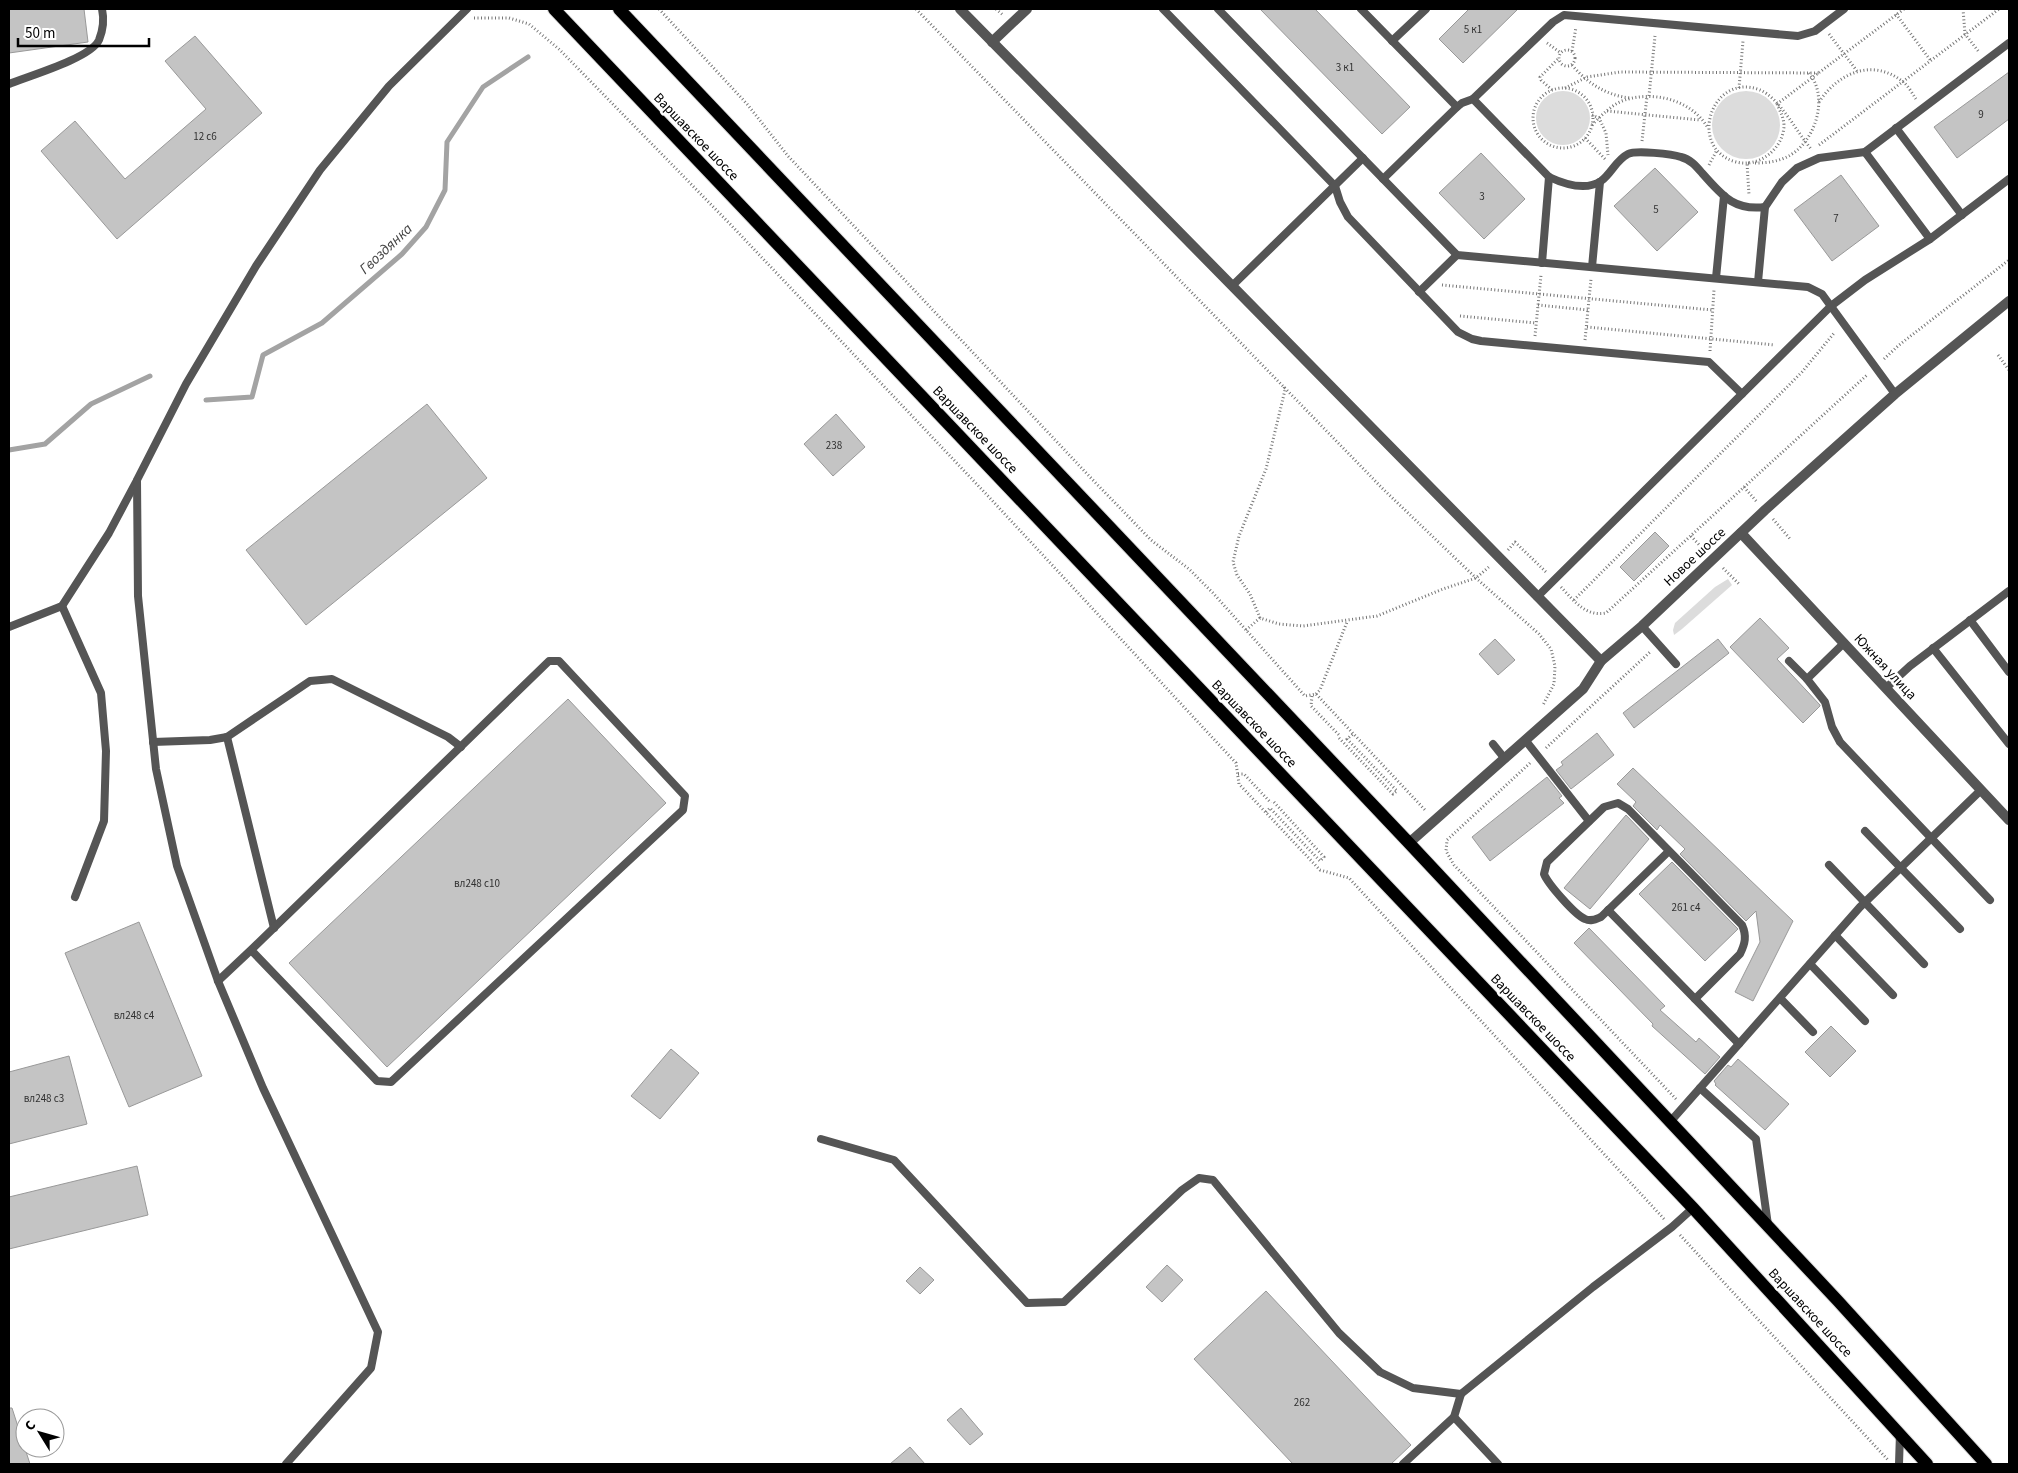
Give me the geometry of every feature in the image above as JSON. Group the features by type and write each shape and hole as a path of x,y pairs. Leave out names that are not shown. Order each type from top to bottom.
{"main road":[{"name":"Варшавское шоссе","path":"554,9 1693,1208 1928,1464"},
{"name":"Варшавское шоссе","path":"619,9 1409,843 1768,1227 1986,1464"}],"street":[{"path":"960,9 1600,662"},
{"path":"992,42 1027,9"},
{"name":"Новое шоссе","path":"1409,843 1583,689 1600,662 1642,626 1740,533 1896,394 2009,300"},
{"name":"Южная улица","path":"1740,533 2009,820"}],"lane":[{"path":"9,84 82,56 99,41 104,18 102,9"},
{"path":"9,626 62,606 109,533 186,384 256,266 320,170 389,86 467,9"},
{"path":"1163,9 1335,186 1340,202 1348,217 1458,332 1472,339 1709,362 1742,394"},
{"path":"1218,9 1457,255 1808,287 1822,294 1896,394"},
{"path":"1361,9 1457,107"},
{"path":"1392,41 1426,9"},
{"path":"1383,179 1457,107 1473,99 1558,17 1578,15 1798,36 1809,34 1844,9"},
{"path":"1758,282 1765,207 1782,182 1797,168 1819,158 1864,152 2009,43"},
{"path":"1473,99 1550,178 1574,186 1584,186 1600,182 1628,154 1680,156 1696,166 1734,204 1750,208 1765,207"},
{"path":"1896,128 1962,215"},
{"path":"1864,152 1930,239"},
{"path":"1232,286 1363,158"},
{"path":"1542,263 1550,178"},
{"path":"1537,597 1831,306 1865,280 1930,239 2009,179"},
{"path":"1592,267 1600,182"},
{"path":"1715,278 1724,196"},
{"path":"1419,292 1457,255"},
{"path":"137,480 138,596 153,742 156,770 178,866 218,981 263,1088 378,1332 371,1368 286,1464"},
{"path":"1886,688 1910,666 2009,591"},
{"path":"62,606 101,693 106,751 104,822 75,897"},
{"path":"1970,620 2009,672"},
{"path":"1642,626 1676,664"},
{"path":"1807,680 1844,643"},
{"path":"1933,648 2009,744"},
{"path":"218,981 550,661 559,661 685,796 682,810 391,1082 377,1081 251,950"},
{"path":"1789,661 1822,696 1832,727 1840,742 1990,900"},
{"path":"153,742 210,740 227,737 310,681 332,680 448,737 461,747"},
{"path":"227,737 274,928"},
{"path":"1526,741 1589,821"},
{"path":"1493,744 1506,759"},
{"path":"1670,1122 1865,903 1982,790"},
{"path":"1669,850 1601,917 1593,920 1586,920 1580,916 1551,886 1544,874 1547,862 1604,807 1611,804 1623,805 1669,850 1742,925 1745,931 1744,946 1740,954 1694,998"},
{"path":"1865,830 1960,929"},
{"path":"1829,865 1924,964"},
{"path":"1608,910 1739,1044"},
{"path":"1835,935 1892,995"},
{"path":"1810,964 1865,1021"},
{"path":"1780,998 1814,1032"},
{"path":"1700,1088 1756,1139 1768,1227"},
{"path":"821,1139 894,1160 1027,1303 1064,1302 1182,1190 1199,1178 1213,1180 1340,1333 1380,1372 1413,1388 1461,1394"},
{"path":"1403,1464 1454,1417 1461,1394 1593,1287 1672,1227 1693,1208"},
{"path":"1454,1417 1498,1464"},
{"path":"1899,1464 1900,1433"}],"path":[{"path":"659,9 747,104 788,156 952,332 1152,540 1189,569 1305,696 1314,695 1320,690 1347,621"},
{"path":"916,9 1384,489 1476,578 1539,634 1550,648 1555,666 1554,684 1538,712"},
{"path":"1777,104 1904,9"},
{"path":"1964,9 1965,34 1985,61"},
{"path":"1809,73 1817,85 1819,110 1811,134 1805,141 1795,152 1772,163 1747,163 1736,162 1717,150 1711,140 1708,119 1712,108 1727,92 1739,88 1749,88 1760,90 1770,96 1777,104 1805,141 1811,150 1999,9"},
{"path":"1896,14 1930,60"},
{"path":"1559,57 1562,65 1566,66 1572,65 1576,59 1572,51 1578,15"},
{"path":"456,18 508,18 529,24 560,50 731,225 1001,510 1236,763 1239,784 1320,870 1349,878 1891,1464"},
{"path":"1641,153 1656,22"},
{"path":"1822,25 1857,72"},
{"path":"1739,88 1744,31"},
{"path":"1552,90 1540,77 1564,50 1572,51"},
{"path":"1572,65 1585,78 1608,93 1632,98"},
{"path":"1819,102 1828,88 1841,78 1857,72 1872,70 1889,73 1903,82 1923,108"},
{"path":"1708,128 1693,111 1676,101 1658,96 1632,98 1606,111 1591,126 1585,138 1577,144 1558,148 1541,138 1535,130 1533,111 1543,95 1552,90 1565,88 1585,78 1602,74 1651,72 1819,73"},
{"path":"1565,88 1584,96 1590,105 1592,115 1591,126"},
{"path":"1747,163 1758,161 1768,155 1779,142 1784,126 1782,114 1777,104"},
{"path":"1606,111 1702,120"},
{"path":"1585,138 1608,161 1607,138 1599,118 1592,115"},
{"path":"1747,163 1750,208"},
{"path":"1283,384 1285,390 1271,451 1253,505 1239,536 1233,562 1237,574 1250,594 1260,618 1279,624 1303,626 1377,616 1443,589 1476,578 1500,559 1515,542 1574,600 1590,613 1597,615 1606,613 1899,345 2009,260"},
{"path":"1534,346 1542,263"},
{"path":"1584,351 1592,267"},
{"path":"1709,362 1715,278"},
{"path":"1428,284 1712,310"},
{"path":"1538,305 1588,310"},
{"path":"1440,314 1536,323"},
{"path":"1574,600 1807,366 1843,322"},
{"path":"1586,327 1791,346"},
{"path":"1998,355 2009,370"},
{"path":"1246,630 1260,618"},
{"path":"1314,695 1427,812 1434,806"},
{"path":"1314,695 1311,706 1393,794 1397,791 1347,739 1353,734"},
{"path":"1238,774 1244,774 1324,857 1320,860 1270,808 1266,812"}],"shaded area":[{"path":"1558,91 1568,91 1582,99 1588,108 1590,118 1588,128 1582,137 1568,145 1558,145 1548,140 1541,133 1536,123 1536,113 1541,103 1548,96"},
{"path":"1746,91 1759,94 1770,101 1777,112 1780,125 1777,138 1770,149 1759,156 1746,159 1733,156 1722,149 1715,138 1712,125 1715,112 1722,101 1733,94"},
{"path":"1728,579 1732,585 1674,635 1675,623 1715,587"}],"building":[{"path":"9,9 84,9 88,42 9,53"},
{"path":"1260,9 1315,9 1410,107 1382,134"},
{"path":"1469,9 1518,9 1463,63 1439,39"},
{"path":"195,36 262,113 117,239 41,151 75,121 125,179 206,109 165,61"},
{"path":"2009,72 2009,119 1957,158 1934,127"},
{"path":"1481,153 1525,199 1484,239 1439,193"},
{"path":"1655,168 1698,212 1657,251 1614,206"},
{"path":"1841,175 1879,226 1832,261 1794,210"},
{"path":"427,404 487,478 306,625 246,550"},
{"path":"836,414 865,447 833,476 804,444"},
{"path":"1655,532 1669,546 1634,581 1620,567"},
{"path":"1760,618 1789,648 1777,659 1820,705 1803,723 1730,647"},
{"path":"1495,639 1515,660 1498,675 1479,654"},
{"path":"1718,639 1729,653 1634,728 1623,713"},
{"path":"568,699 666,803 387,1067 289,963"},
{"path":"1597,733 1614,755 1571,789 1556,770 1563,765 1561,762"},
{"path":"1633,768 1793,921 1753,1001 1735,992 1760,942 1756,911 1746,921 1680,854 1685,849 1660,825 1657,830 1633,806 1636,802 1617,784"},
{"path":"1547,777 1562,796 1559,798 1564,803 1490,861 1472,837"},
{"path":"1626,815 1649,839 1590,909 1564,888"},
{"path":"1672,862 1738,929 1705,961 1639,894"},
{"path":"139,922 202,1076 129,1107 65,953"},
{"path":"1589,928 1665,1006 1660,1010 1696,1042 1699,1038 1720,1057 1705,1074 1652,1026 1653,1024 1574,943"},
{"path":"1831,1026 1856,1051 1830,1077 1805,1052"},
{"path":"671,1049 699,1073 660,1119 631,1096"},
{"path":"69,1056 87,1124 9,1144 9,1072"},
{"path":"1738,1059 1789,1104 1765,1130 1715,1085 1714,1081 1728,1065 1731,1067"},
{"path":"137,1166 148,1215 9,1249 9,1197"},
{"path":"1167,1265 1183,1280 1162,1302 1146,1287"},
{"path":"920,1267 934,1280 920,1294 906,1281"},
{"path":"1266,1291 1411,1445 1391,1464 1293,1464 1194,1359"},
{"path":"9,1408 12,1408 15,1417 15,1458 28,1458 30,1464 9,1464"},
{"path":"961,1408 983,1434 970,1445 947,1420"},
{"path":"910,1447 925,1464 890,1464"}],"waterway":[{"name":"Гвоздянка","path":"206,400 252,397 263,355 322,323 402,254 426,227 445,190 447,142 483,87 528,57"},
{"name":"Гвоздянка","path":"9,450 45,444 91,404 150,376"}]}
